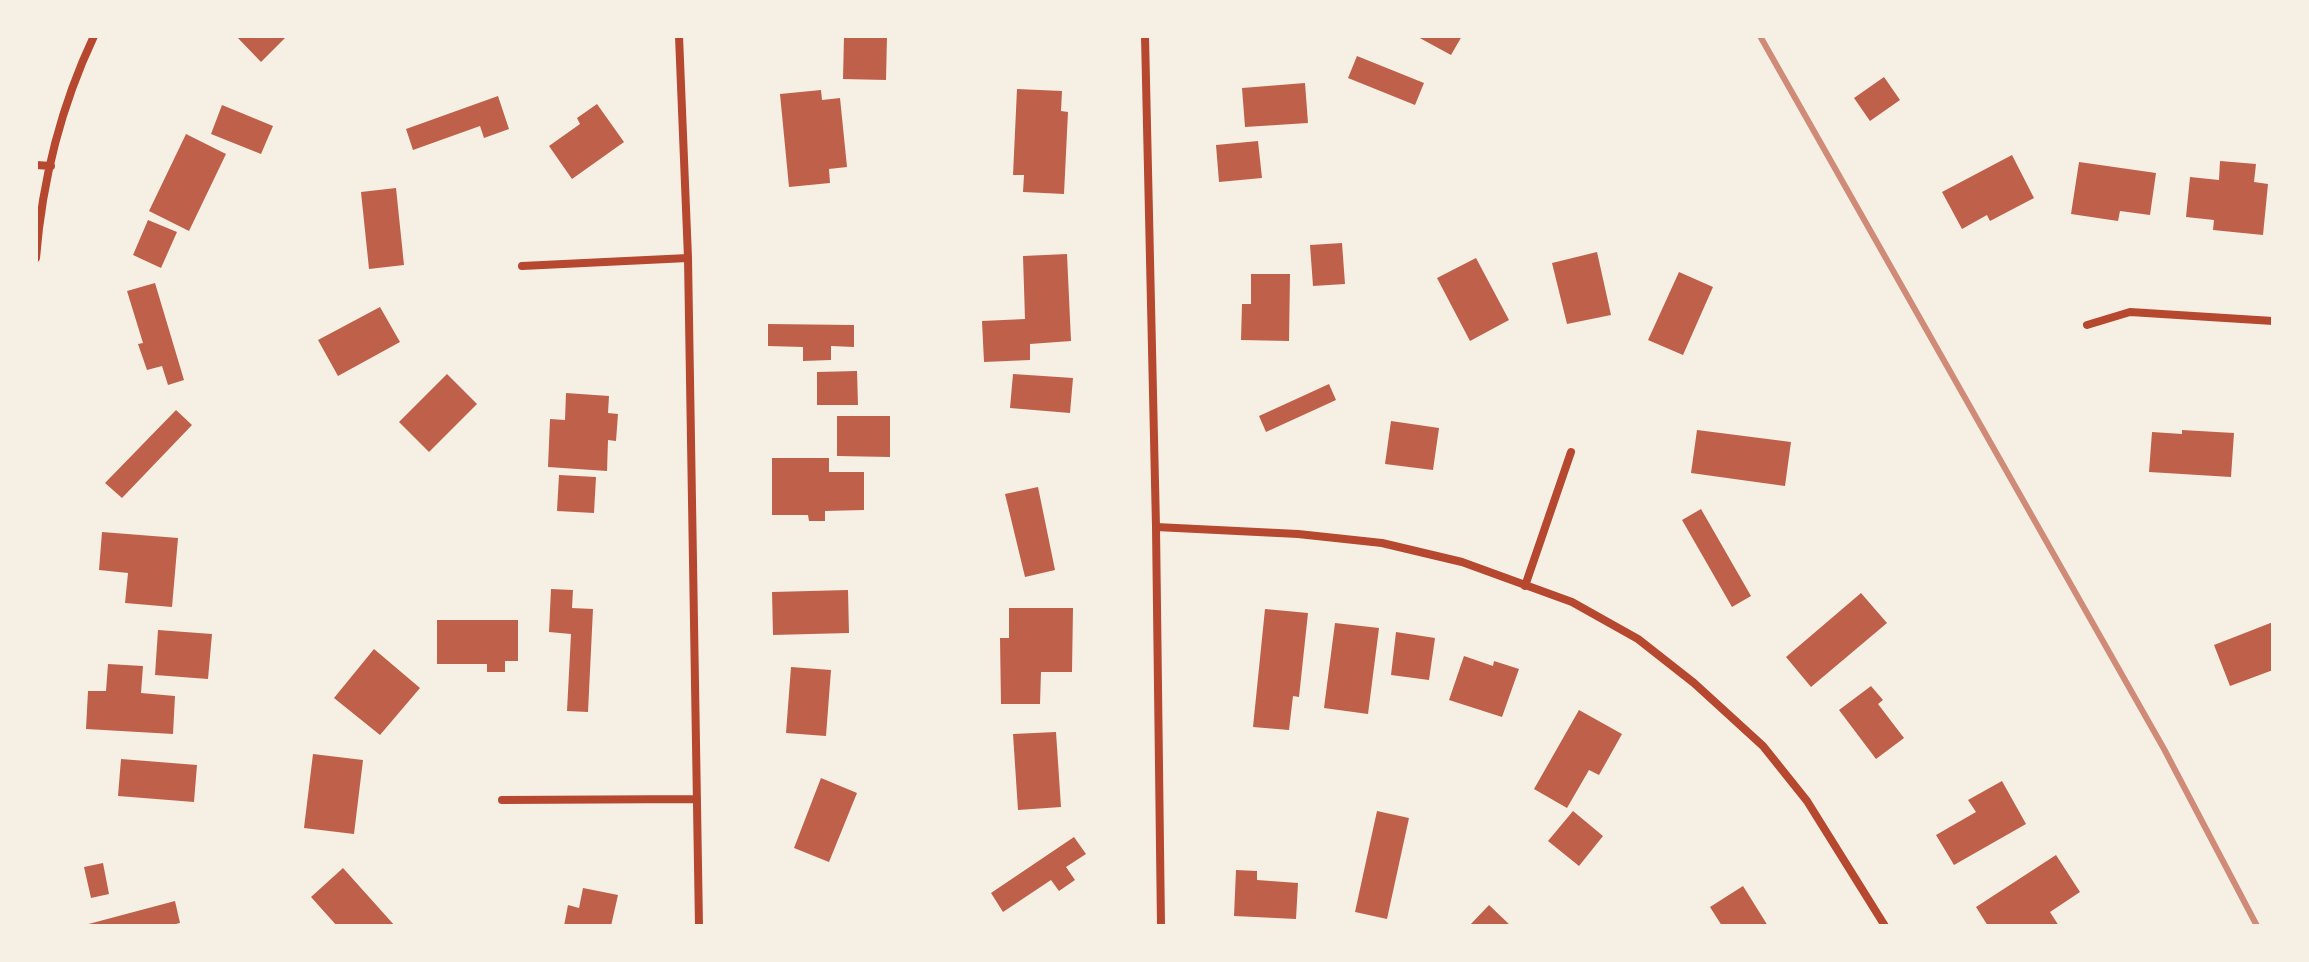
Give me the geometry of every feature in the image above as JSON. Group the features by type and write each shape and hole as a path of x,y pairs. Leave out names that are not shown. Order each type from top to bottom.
{"street":[{"path":"36,258 39,225 57,133 76,75 94,36"},
{"path":"679,36 688,258 699,926"},
{"path":"1145,36 1161,926"},
{"path":"36,165 51,166"},
{"path":"522,266 688,258"},
{"path":"2087,325 2130,312 2273,321"},
{"path":"1525,586 1571,452"},
{"path":"1156,527 1298,534 1382,543 1462,562 1572,602 1638,639 1694,683 1763,746 1807,801 1885,926"},
{"path":"502,800 697,799"}],"building":[{"path":"236,36 287,36 261,62"},
{"path":"844,36 887,36 886,80 843,79"},
{"path":"1416,36 1462,36 1451,55"},
{"path":"1357,56 1424,83 1415,105 1348,78"},
{"path":"1884,77 1900,100 1870,121 1854,98"},
{"path":"1305,83 1308,123 1245,127 1242,88"},
{"path":"1017,89 1062,91 1061,111 1068,112 1064,194 1023,192 1024,175 1013,175"},
{"path":"821,90 822,100 840,98 847,167 829,169 830,183 789,187 780,94"},
{"path":"498,96 509,129 484,138 480,126 413,150 406,129"},
{"path":"597,104 624,142 572,179 549,146 580,124 577,118"},
{"path":"222,105 273,126 261,154 211,134"},
{"path":"186,134 226,154 189,231 149,211"},
{"path":"1258,141 1262,178 1219,182 1216,145"},
{"path":"2012,155 2034,198 1990,221 1987,215 1962,229 1942,192"},
{"path":"2220,161 2256,164 2254,182 2268,184 2263,235 2213,230 2214,220 2186,217 2190,177 2219,180"},
{"path":"2079,162 2156,173 2150,215 2120,211 2118,221 2071,214"},
{"path":"396,188 404,265 369,269 361,192"},
{"path":"148,220 177,232 161,268 133,255"},
{"path":"1342,243 1345,284 1313,286 1310,245"},
{"path":"1597,252 1611,315 1567,324 1552,263"},
{"path":"1067,254 1071,341 1030,344 1030,360 984,362 982,321 1025,319 1023,256"},
{"path":"1476,258 1509,320 1470,341 1437,278"},
{"path":"1679,272 1713,287 1683,355 1648,340"},
{"path":"1251,274 1290,274 1289,341 1241,340 1242,304 1251,304"},
{"path":"155,283 184,380 168,385 162,366 147,370 138,344 143,343 127,291"},
{"path":"380,307 400,342 338,376 318,340"},
{"path":"768,324 854,325 854,347 831,346 831,360 803,361 803,347 768,346"},
{"path":"857,371 858,405 817,405 817,372"},
{"path":"447,374 477,404 429,452 399,422"},
{"path":"1013,374 1073,378 1070,413 1010,408"},
{"path":"1329,384 1336,400 1266,432 1259,416"},
{"path":"566,393 609,396 608,413 618,414 616,441 608,440 607,471 548,467 550,419 565,420"},
{"path":"176,410 192,425 122,498 105,483"},
{"path":"837,416 890,416 890,457 837,456"},
{"path":"1391,421 1439,428 1433,470 1385,464"},
{"path":"1697,430 1791,442 1785,486 1691,473"},
{"path":"2182,430 2234,433 2231,477 2149,472 2152,432 2182,434"},
{"path":"772,458 829,458 829,472 864,472 864,510 825,511 825,521 809,521 808,515 772,515"},
{"path":"559,475 596,477 594,513 557,511"},
{"path":"1038,487 1055,570 1025,577 1005,494"},
{"path":"1701,509 1751,596 1732,607 1682,520"},
{"path":"102,532 178,538 172,607 125,603 128,573 99,570"},
{"path":"551,589 573,590 572,608 593,609 588,712 567,711 571,634 549,632"},
{"path":"848,590 849,633 773,635 772,592"},
{"path":"1861,593 1887,623 1811,687 1786,657"},
{"path":"1009,608 1073,608 1072,672 1041,672 1040,704 1001,704 1000,638 1009,638"},
{"path":"1265,609 1308,613 1299,697 1293,696 1289,730 1253,727"},
{"path":"437,620 518,620 518,661 505,661 505,672 487,672 487,664 437,664"},
{"path":"2273,622 2273,670 2230,686 2214,645"},
{"path":"1335,623 1379,628 1368,714 1324,708"},
{"path":"158,630 212,634 208,679 155,675"},
{"path":"1396,632 1435,638 1429,680 1391,675"},
{"path":"374,649 420,688 380,735 334,698"},
{"path":"1464,656 1493,666 1494,661 1519,669 1502,717 1449,700"},
{"path":"108,664 143,666 141,693 175,696 173,734 86,729 88,691 106,691"},
{"path":"791,667 831,670 826,736 786,733"},
{"path":"1871,686 1883,700 1878,704 1904,738 1876,759 1839,710"},
{"path":"1579,710 1622,734 1599,775 1589,770 1567,808 1534,789"},
{"path":"1056,732 1061,807 1018,810 1013,734"},
{"path":"313,754 363,760 354,834 304,828"},
{"path":"121,759 197,765 194,802 118,796"},
{"path":"821,778 857,793 829,862 794,848"},
{"path":"2002,781 2026,824 1954,865 1936,835 1976,812 1968,800"},
{"path":"1377,811 1409,818 1387,919 1355,912"},
{"path":"1573,811 1603,836 1579,866 1548,841"},
{"path":"1074,837 1086,854 1066,867 1075,880 1059,891 1051,880 1003,912 991,893"},
{"path":"2056,855 2080,892 2050,912 2059,926 1988,926 1976,907"},
{"path":"103,863 109,894 91,898 84,867"},
{"path":"343,868 395,926 337,926 311,897"},
{"path":"1236,870 1257,871 1257,880 1298,883 1296,919 1234,916"},
{"path":"1743,886 1768,926 1722,926 1710,907"},
{"path":"583,888 618,895 611,926 564,926 568,905 579,908"},
{"path":"175,901 180,923 167,926 81,926"},
{"path":"1489,905 1511,926 1469,926"}],"railway":[{"path":"1760,36 2164,749 2257,926"}]}
